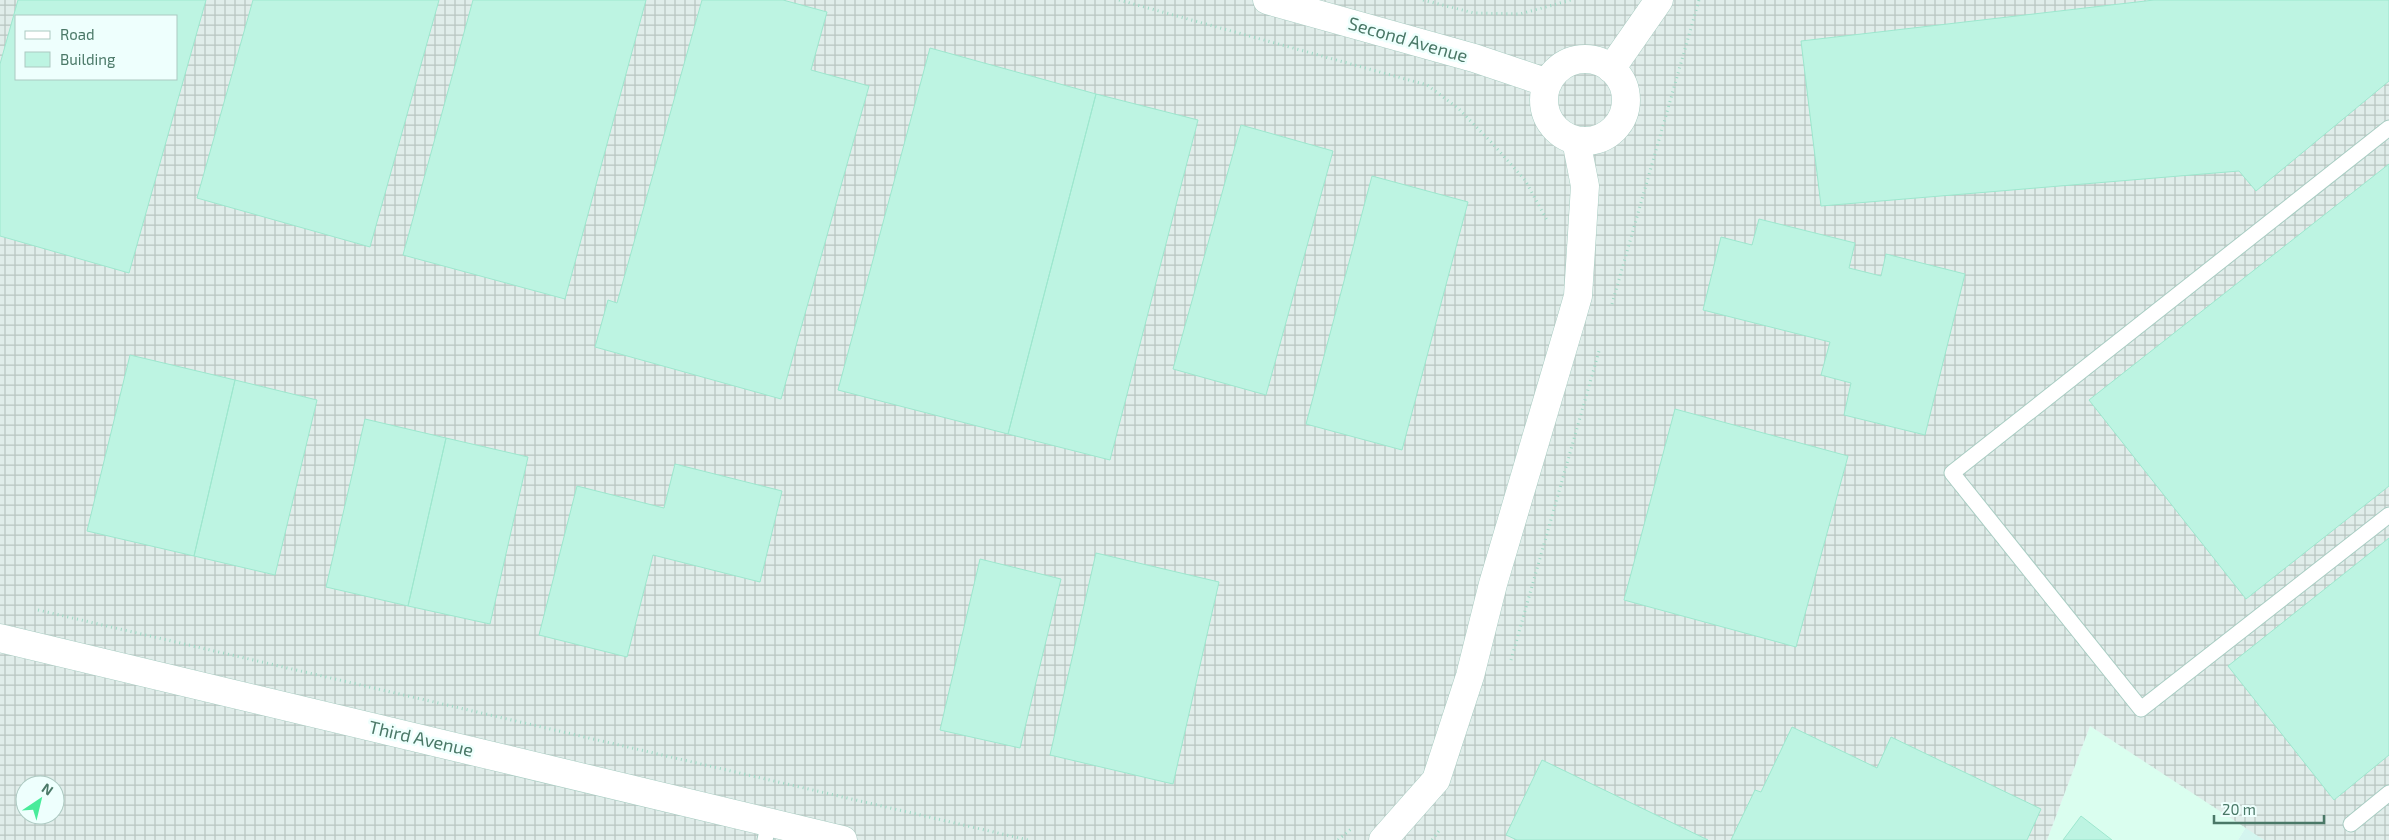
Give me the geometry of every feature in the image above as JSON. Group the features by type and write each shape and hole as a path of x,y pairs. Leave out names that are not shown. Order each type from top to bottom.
{"street":[{"name":"Second Avenue","path":"1267,0 1474,58 1548,83"},
{"path":"1611,68 1659,0"},
{"path":"1588,59 1611,68 1620,79 1625,92 1625,106 1621,118 1614,129 1602,137 1589,141 1576,140 1559,132 1548,118 1544,107 1548,83 1559,68 1576,60 1588,59"},
{"path":"1383,840 1436,780 1470,676 1493,584 1578,296 1585,186 1576,140"},
{"name":"Third Avenue","path":"0,638 767,831 843,840"}],"lane":[{"path":"2389,128 1952,473 2141,709 2389,515"},
{"path":"2351,824 2389,793"}],"path":[{"path":"1119,0 1427,85 1460,109 1525,180 1548,223 1550,231"},
{"path":"1423,0 1474,13 1520,14 1571,0"},
{"path":"32,609 1028,840"},
{"path":"1338,840 1354,826"}],"shaded area":[{"path":"0,0 2389,0 2389,840 2264,840 2090,726 2047,840 0,840"},
{"path":"2090,726 2246,827 2238,840 2047,840"},
{"path":"2246,827 2264,840 2238,840"}],"building":[{"path":"18,0 206,0 129,273 0,236 0,64"},
{"path":"253,0 439,0 370,247 197,198"},
{"path":"473,0 646,0 565,299 403,255"},
{"path":"702,0 783,0 827,12 811,70 869,86 781,399 595,347 608,300 617,303"},
{"path":"2154,0 2389,0 2389,81 2256,191 2239,171 1821,206 1801,41"},
{"path":"930,48 1096,94 1008,434 838,390"},
{"path":"1096,94 1198,120 1110,460 1008,434"},
{"path":"1241,125 1333,151 1266,395 1173,369"},
{"path":"2389,164 2389,486 2246,599 2089,400"},
{"path":"1372,176 1468,202 1402,450 1306,424"},
{"path":"1759,219 1855,243 1849,268 1881,276 1886,254 1965,274 1925,435 1844,415 1851,383 1821,375 1830,342 1703,310 1721,237 1752,245"},
{"path":"130,355 235,380 194,556 87,531"},
{"path":"235,380 317,400 275,575 194,556"},
{"path":"1675,409 1848,456 1796,647 1624,600"},
{"path":"365,419 446,438 408,606 326,587"},
{"path":"446,438 528,457 490,624 408,606"},
{"path":"675,464 782,491 760,582 653,555 627,657 539,635 577,486 664,508"},
{"path":"2389,538 2389,755 2334,800 2228,666"},
{"path":"1096,553 1219,582 1173,784 1050,755"},
{"path":"980,559 1061,579 1020,748 940,730"},
{"path":"1792,727 1877,768 1891,737 2041,809 2027,840 1731,840 1755,790 1761,792"},
{"path":"1542,760 1708,840 1517,840 1506,835"},
{"path":"2081,816 2112,840 2063,840"}]}
